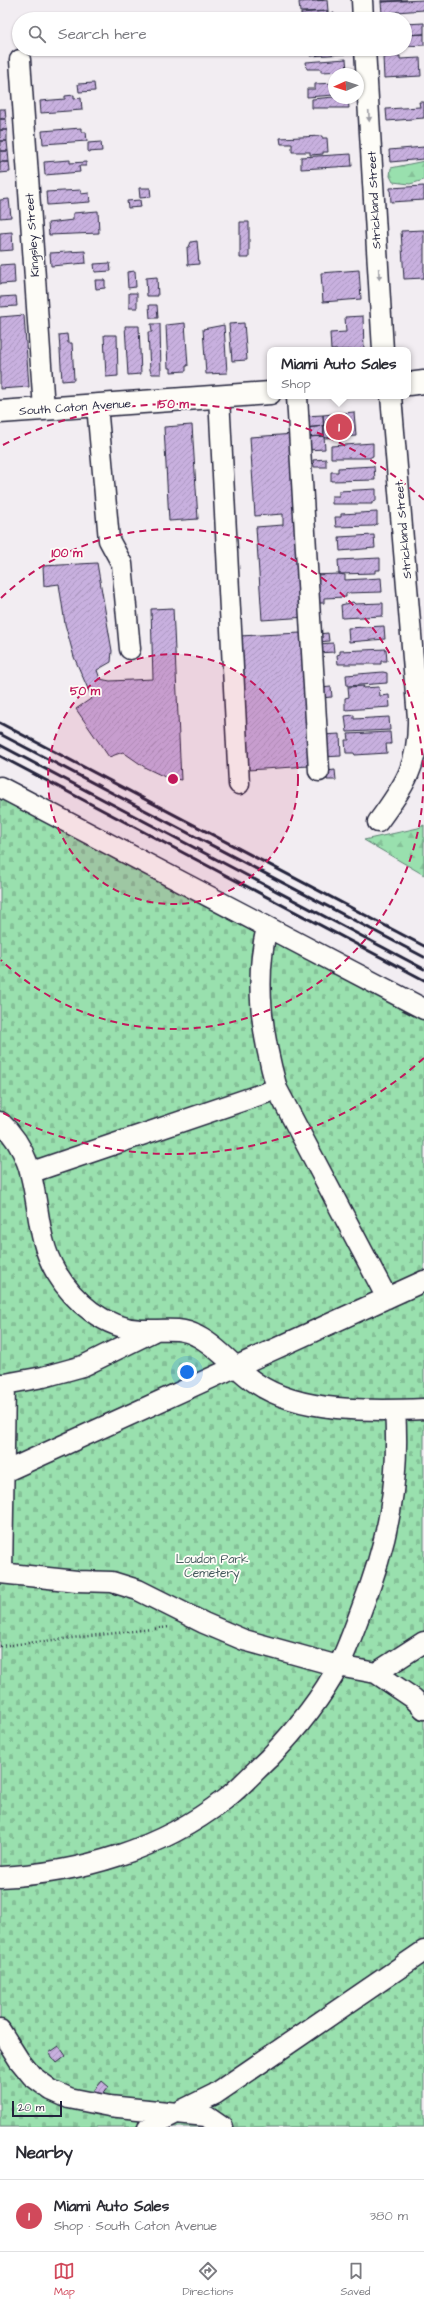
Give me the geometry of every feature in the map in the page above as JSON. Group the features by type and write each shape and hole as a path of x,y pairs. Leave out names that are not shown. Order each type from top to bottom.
{"main road":[{"path":"411,384 424,382"},
{"name":"South Caton Avenue","path":"0,412 267,393"}],"street":[{"path":"362,0 363,12"},
{"name":"Strickland Street","path":"365,56 383,347"},
{"name":"Kingsley Street","path":"20,60 44,409"},
{"path":"219,397 239,784"},
{"path":"297,399 319,771"},
{"name":"Strickland Street","path":"378,822 392,802 414,763 419,744 391,399"},
{"path":"97,405 109,540 122,564 130,649"},
{"path":"0,787 424,1009"},
{"path":"268,927 261,952 262,1006 269,1060 277,1089 387,1298"},
{"path":"32,1172 277,1089"},
{"path":"0,1122 19,1145 32,1172 47,1252 55,1270 79,1302 95,1314 111,1322 140,1330 183,1330 197,1335 236,1368 272,1393 306,1403 395,1410 424,1409"},
{"path":"1,1474 424,1281"},
{"path":"158,1329 82,1366 43,1377 3,1384 1,1573 77,1581 112,1582 138,1590 204,1623 244,1640 338,1666 376,1673 413,1698 424,1709"},
{"path":"0,1877 33,1875 112,1859 190,1823 224,1800 291,1736 338,1666 370,1587 390,1522 398,1444 395,1410"},
{"path":"376,1673 424,1642"},
{"path":"148,2127 214,2094 424,1951"},
{"path":"0,2030 23,2066 32,2076 50,2090 69,2098 102,2105 206,2116 222,2127"}],"path":[{"path":"0,1646 173,1627"}],"green space":[{"path":"424,161 424,180 410,184 393,182 390,176 391,168"},
{"name":"Loudon Park Cemetery","path":"0,778 424,1005 424,2127 0,2127"},
{"path":"424,825 424,875 364,840 418,828"}],"building":[{"path":"304,0 327,0 304,1"},
{"path":"327,0 328,11 300,12 299,2"},
{"path":"381,0 407,0 381,2"},
{"path":"424,0 424,10 382,12 381,2"},
{"path":"424,23 424,34 412,35 412,24"},
{"path":"424,34 424,45 412,46 412,35"},
{"path":"400,56 400,59 420,58 421,76 384,78 383,57"},
{"path":"346,59 347,68 328,68 328,72 321,72 321,69 307,69 306,62"},
{"path":"94,83 95,91 79,92 78,84"},
{"path":"328,83 328,95 307,97 307,89 315,89 315,84"},
{"path":"74,95 74,99 81,98 82,110 41,113 40,101 65,99 65,96"},
{"path":"328,98 328,104 349,104 349,108 312,108 312,99"},
{"path":"419,102 424,102 424,118 387,121 386,109 420,107"},
{"path":"0,109 5,109 6,119 0,119"},
{"path":"0,119 6,119 7,130 0,130"},
{"path":"81,128 81,132 86,132 87,141 43,144 42,131"},
{"path":"0,130 7,130 7,141 0,141"},
{"path":"322,136 322,138 327,138 328,152 310,155 310,152 292,152 292,144 281,144 280,138"},
{"path":"0,141 7,141 8,151 0,151"},
{"path":"101,142 102,151 88,152 88,143"},
{"path":"424,147 424,159 390,162 389,150"},
{"path":"0,151 8,151 9,162 0,162"},
{"path":"351,154 352,166 301,169 301,157"},
{"path":"70,160 70,163 86,162 86,166 79,166 80,172 45,175 44,162"},
{"path":"0,162 9,162 10,172 0,173"},
{"path":"424,186 424,200 391,202 390,188"},
{"path":"139,188 150,188 151,197 140,198"},
{"path":"81,190 81,194 89,193 90,202 47,205 46,192"},
{"path":"9,199 11,217 0,218 0,200"},
{"path":"140,200 141,207 128,208 127,201"},
{"path":"98,211 99,233 49,235 48,223 73,220 73,213"},
{"path":"240,222 249,222 249,258 240,258"},
{"path":"424,230 424,278 404,279 401,231"},
{"path":"12,232 13,250 0,251 0,233"},
{"path":"197,241 199,264 188,265 187,247 189,247 191,242"},
{"path":"85,251 86,263 51,266 50,253"},
{"path":"110,263 111,271 95,272 94,264"},
{"path":"14,264 15,283 0,284 0,265"},
{"path":"359,270 361,299 323,302 321,273"},
{"path":"135,271 136,287 128,288 127,272"},
{"path":"157,277 158,296 147,296 146,278"},
{"path":"95,280 105,280 105,288 96,289"},
{"path":"129,293 137,293 137,308 129,308"},
{"path":"16,296 17,306 0,307 0,297"},
{"path":"149,305 157,305 158,318 150,318"},
{"path":"24,315 29,387 0,389 0,317"},
{"path":"363,316 364,347 331,347 330,333 346,332 345,317"},
{"path":"185,323 188,366 186,366 186,371 171,372 171,368 168,368 166,325"},
{"path":"244,323 247,360 232,361 229,324"},
{"path":"151,324 160,324 161,374 152,374 150,370 148,332 152,332"},
{"path":"224,325 227,373 206,374 203,329"},
{"path":"125,326 139,326 141,374 128,375"},
{"path":"67,334 68,343 72,343 74,380 62,381 59,335"},
{"path":"104,335 117,335 118,376 106,377"},
{"path":"354,412 356,436 324,438 323,415"},
{"path":"323,415 324,426 305,428 304,416"},
{"path":"192,425 198,519 169,521 164,427"},
{"path":"324,426 324,436 305,437 305,428"},
{"path":"295,434 307,617 262,620 256,527 283,525 283,514 255,516 250,437"},
{"path":"324,436 325,449 307,450 307,437"},
{"path":"373,443 373,456 369,458 331,458 331,446"},
{"path":"326,459 326,467 314,467 313,460"},
{"path":"374,466 375,480 331,481 331,472 338,472 338,468"},
{"path":"376,489 376,501 372,502 372,504 332,504 332,496 339,496 339,491"},
{"path":"377,512 377,524 373,526 336,527 335,517 341,517 341,514"},
{"path":"374,535 375,548 340,551 339,537"},
{"path":"380,558 380,570 375,570 375,573 339,574 338,560"},
{"path":"97,563 112,651 111,662 97,670 100,679 110,681 153,679 151,609 173,608 181,780 165,777 146,768 123,752 109,757 76,709 92,698 74,657 65,624 59,584 44,586 43,566"},
{"path":"313,575 345,575 345,580 381,578 382,592 346,593 346,597 324,598 324,603 315,603"},
{"path":"353,602 355,604 383,603 383,616 342,618 341,605"},
{"path":"384,626 385,639 349,642 348,628"},
{"path":"301,633 309,766 248,770 239,636"},
{"path":"328,633 329,641 319,642 318,634"},
{"path":"333,643 334,652 318,653 318,644"},
{"path":"386,649 387,661 381,661 381,664 338,664 337,655 340,654 340,651"},
{"path":"387,673 387,683 347,686 346,675"},
{"path":"364,686 363,688 379,687 380,696 389,695 390,707 345,710 345,698 349,697 348,687"},
{"path":"331,687 332,697 320,698 320,688"},
{"path":"354,715 354,719 389,717 390,730 347,732 345,716"},
{"path":"390,732 391,744 386,744 387,753 355,755 354,753 346,753 345,740 349,740 348,734"},
{"path":"340,734 341,756 323,757 322,735"},
{"path":"335,770 336,780 327,780 326,771"},
{"path":"59,2046 66,2056 57,2063 49,2053"},
{"path":"102,2081 109,2087 102,2096 93,2092"}],"railway":[{"path":"0,723 424,946"},
{"path":"0,734 424,957"},
{"path":"0,745 424,969"},
{"path":"0,756 424,980"}],"place":[{"name":"Miami Auto Sales","path":"339,427"}]}
